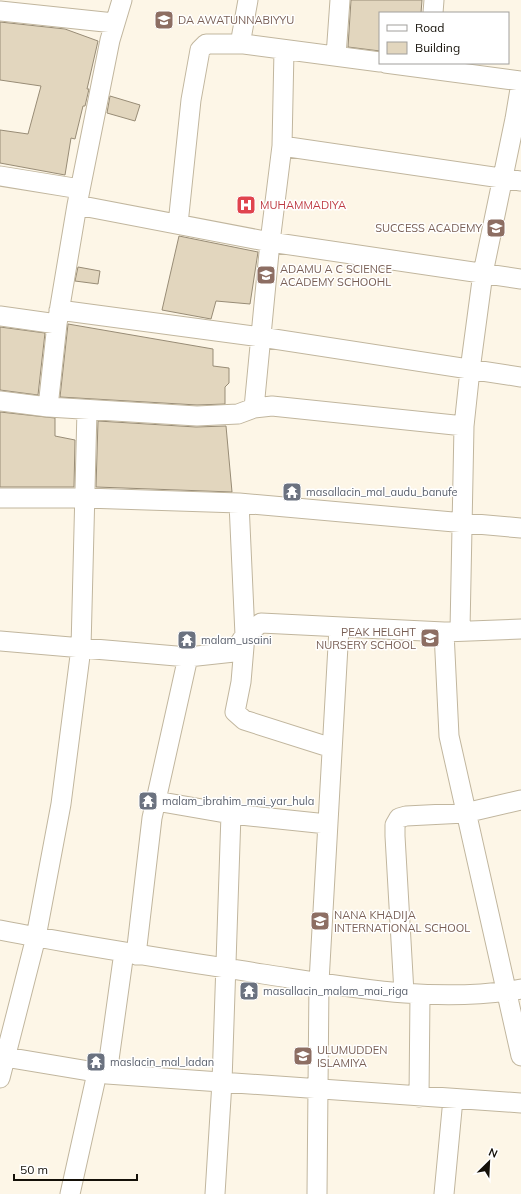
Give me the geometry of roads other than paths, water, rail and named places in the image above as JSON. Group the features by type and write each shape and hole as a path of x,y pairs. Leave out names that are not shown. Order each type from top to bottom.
{"street":[{"path":"48,407 58,317 78,197 114,23 122,0"},
{"path":"244,44 241,38 248,0"},
{"path":"336,56 340,0"},
{"path":"433,12 434,0"},
{"path":"0,11 36,8 114,23"},
{"path":"178,224 191,100 200,50 206,44 244,44 379,62"},
{"path":"254,408 270,242 282,146 284,50"},
{"path":"399,64 427,66 521,82 515,119 483,273 470,370 464,426 462,522 452,631 449,736 465,813 514,990 521,1056"},
{"path":"282,146 521,180"},
{"path":"0,176 178,224 270,242 521,278"},
{"path":"0,316 58,317 261,337 521,377"},
{"path":"0,401 87,410 197,416 238,414 254,408 272,406 464,426"},
{"path":"0,1078 2,1056 36,937 61,804 81,648 87,410"},
{"path":"0,498 85,498 238,503 521,528"},
{"path":"238,503 245,635 242,682 235,712 244,720 332,748"},
{"path":"0,641 188,657 234,652 245,635 261,623 339,628 452,631 521,629"},
{"path":"317,1194 318,982 339,628"},
{"path":"70,1194 102,1074 130,954 152,818 188,657"},
{"path":"419,1097 412,994 395,825 399,818 406,816 465,813 521,800"},
{"path":"156,801 231,814 327,824"},
{"path":"215,1194 222,1082 231,814"},
{"path":"0,930 130,954 318,982 412,994 463,995 514,990"},
{"path":"2,1056 102,1074 521,1103"},
{"path":"444,1194 453,1099"}],"place":[{"name":"DA AWATUNNABIYYU","path":"164,20"},
{"name":"MUHAMMADIYA","path":"246,205"},
{"name":"SUCCESS ACADEMY","path":"496,228"},
{"name":"ADAMU A C SCIENCE ACADEMY SCHOOHL","path":"266,275"},
{"name":"masallacin_mal_audu_banufe","path":"292,492"},
{"name":"PEAK HELGHT NURSERY SCHOOL","path":"430,638"},
{"name":"malam_usaini","path":"187,640"},
{"name":"malam_ibrahim_mai_yar_hula","path":"148,801"},
{"name":"NANA KHADIJA INTERNATIONAL SCHOOL","path":"320,921"},
{"name":"masallacin_malam_mai_riga","path":"249,991"},
{"name":"ULUMUDDEN ISLAMIYA","path":"303,1056"},
{"name":"maslacin_mal_ladan","path":"96,1062"}]}
